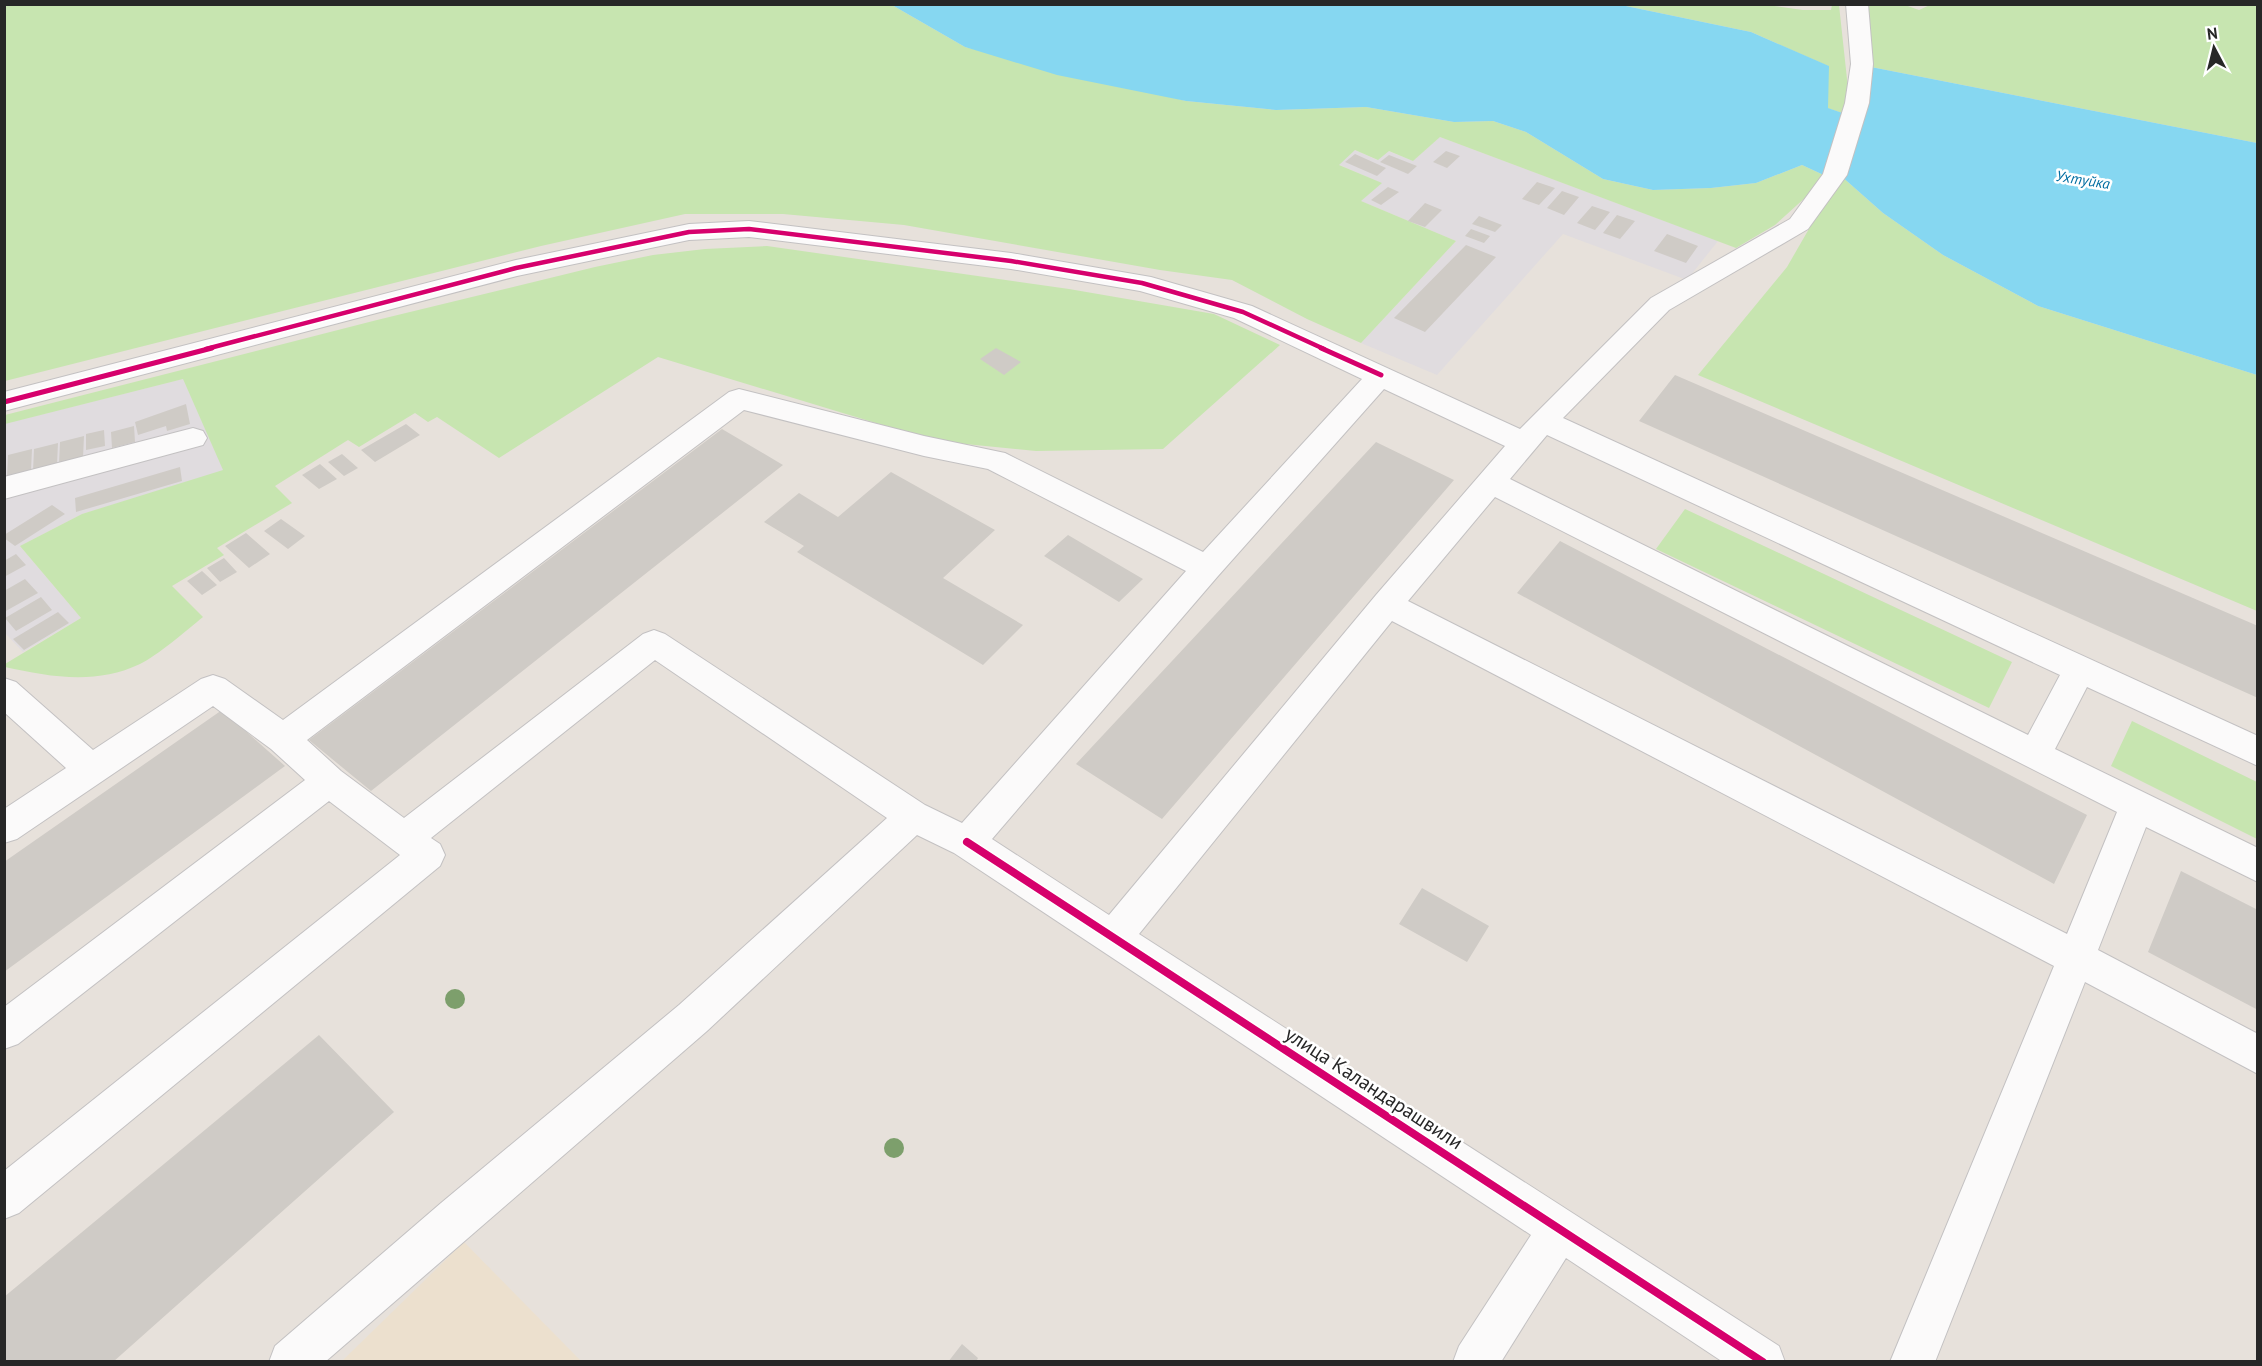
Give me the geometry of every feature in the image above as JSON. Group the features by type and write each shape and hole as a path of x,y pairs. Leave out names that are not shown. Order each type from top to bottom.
{"street":[{"path":"1114,937 1388,604 1534,432 1660,304 1799,224 1834,175 1857,104 1862,64 1857,4"},
{"path":"4,402 516,268 689,232 749,229 1011,261 1142,283 1243,312 1381,375 1534,432 2079,670 2258,753"},
{"path":"967,842 1207,568 1381,375"},
{"path":"283,739 739,399 924,446 995,460 1207,568"},
{"path":"4,488 193,438"},
{"path":"1492,483 2258,866"},
{"path":"1388,604 2076,958 2258,1055"},
{"name":"улица Каландарашвили","path":"406,837 654,643 913,816 967,842 1763,1362"},
{"path":"2036,753 2079,670"},
{"path":"4,828 213,688 283,739 330,781 427,855 4,1198"},
{"path":"4,691 91,769"},
{"path":"4,1031 330,781"},
{"path":"1912,1362 2138,804"},
{"path":"291,1362 693,1018 913,816"},
{"path":"1475,1362 1560,1229"}],"shaded area":[{"path":"1440,137 1718,241 1687,280 1563,234 1437,375 1361,343 1456,241 1361,201 1381,183 1338,164 1355,150 1377,160 1388,151 1413,161"},
{"path":"183,379 224,471 82,514 20,546 81,618 23,652 5,633 4,424"},
{"path":"464,1242 581,1361 342,1361"}],"green space":[{"path":"1760,4 1803,10 1831,10 1832,5 1839,5 1851,116 1827,108 1828,66 1751,32 1621,5"},
{"path":"1932,4 2257,5 2257,143 1871,67 1861,5 1905,5 1919,10"},
{"path":"5,5 892,5 965,47 1186,101 1276,110 1366,107 1454,122 1493,121 1526,132 1603,179 1653,190 1711,188 1756,183 1802,165 1828,177 1775,225 1736,248 1440,137 1413,161 1389,151 1378,160 1355,150 1339,165 1382,183 1361,201 1456,241 1361,343 1307,319 1232,280 1160,270 904,225 783,214 685,214 541,246 5,381"},
{"path":"1840,175 1883,213 1943,255 2038,306 2257,375 2257,611 1698,375 1787,267"},
{"path":"767,246 1069,289 1214,314 1280,345 1163,449 1036,451 935,441 658,357 499,458 437,417 428,422 415,413 359,447 348,440 275,486 292,503 217,548 224,555 172,586 203,617 147,660 123,671 90,677 39,674 5,667 5,664 81,618 20,546 82,514 223,470 183,379 5,424 5,415 595,267 653,255 705,249"},
{"path":"1685,509 2012,662 1989,708 1656,549"},
{"path":"2132,721 2257,782 2257,839 2111,766"}],"water":[{"path":"892,5 1621,5 1751,32 1829,66 1828,108 1851,116 1828,177 1802,165 1756,183 1711,188 1653,190 1603,179 1526,132 1493,121 1454,122 1366,107 1276,110 1186,101 1057,75 965,47"},
{"name":"Ухтуйка","path":"1871,67 2257,143 2257,375 2038,306 1943,255 1883,213 1840,175"}],"building":[{"path":"1446,151 1460,156 1447,168 1433,162"},
{"path":"1355,154 1386,168 1377,176 1345,162"},
{"path":"1389,155 1417,166 1408,174 1380,162"},
{"path":"1537,182 1555,188 1539,205 1522,199"},
{"path":"1388,187 1399,192 1381,205 1371,200"},
{"path":"1562,191 1579,197 1564,215 1547,208"},
{"path":"1425,203 1442,210 1425,227 1408,221"},
{"path":"1592,206 1610,212 1595,230 1577,223"},
{"path":"1617,215 1635,221 1620,239 1603,233"},
{"path":"1479,216 1502,225 1495,232 1472,224"},
{"path":"1471,229 1490,236 1484,243 1465,236"},
{"path":"1667,234 1698,246 1686,263 1654,251"},
{"path":"1466,245 1496,257 1425,332 1394,318"},
{"path":"996,348 1021,362 1004,375 980,359"},
{"path":"1675,375 2258,626 2258,698 1639,421"},
{"path":"186,404 190,424 167,431 166,426 138,435 135,422"},
{"path":"406,424 420,435 375,462 361,450"},
{"path":"134,426 135,442 112,448 111,432"},
{"path":"722,429 783,465 371,791 309,740"},
{"path":"104,430 105,446 86,450 86,434"},
{"path":"84,436 83,458 59,464 60,442"},
{"path":"1376,442 1454,480 1162,819 1076,764"},
{"path":"58,443 57,465 33,471 34,449"},
{"path":"32,449 31,471 7,477 8,455"},
{"path":"342,454 358,468 344,476 328,462"},
{"path":"320,464 337,479 319,489 302,475"},
{"path":"180,467 182,481 76,512 75,498"},
{"path":"891,472 995,530 943,578 1023,625 983,665 797,552 804,546 764,522 799,493 838,517"},
{"path":"52,505 65,514 15,546 4,538 4,535"},
{"path":"281,519 305,536 288,549 264,531"},
{"path":"246,533 270,554 249,568 225,546"},
{"path":"1068,535 1143,579 1119,602 1044,556"},
{"path":"1560,541 2087,815 2054,884 1517,593"},
{"path":"16,554 26,565 4,577 4,561"},
{"path":"224,558 237,572 220,582 207,568"},
{"path":"202,571 217,585 202,595 187,581"},
{"path":"25,579 38,593 4,612 4,591"},
{"path":"41,597 52,610 16,631 5,618"},
{"path":"58,612 69,623 24,650 13,639"},
{"path":"222,710 285,766 4,972 4,862"},
{"path":"2181,871 2258,910 2258,1010 2148,952"},
{"path":"1422,888 1489,926 1467,962 1399,924"},
{"path":"319,1035 394,1112 113,1362 4,1362 4,1297"},
{"path":"962,1344 978,1358 976,1362 948,1362"}],"cycle path":[{"path":"4,402 516,268 689,232 749,229 1011,261 1142,283 1243,312 1381,375"},
{"path":"967,842 1763,1362"}]}
